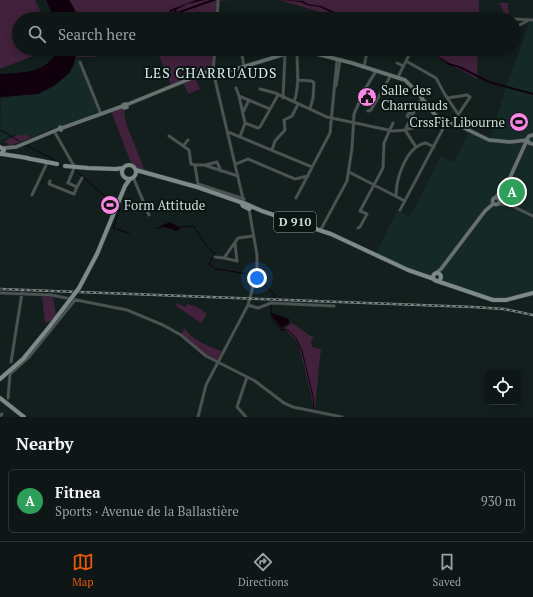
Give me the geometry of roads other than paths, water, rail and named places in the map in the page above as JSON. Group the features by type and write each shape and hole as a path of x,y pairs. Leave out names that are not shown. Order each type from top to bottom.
{"main road":[{"path":"3,152 14,156 65,166 116,169 131,165 134,175"},
{"path":"120,201 124,185 123,168"},
{"path":"116,169 123,175 147,174 185,184 243,202 250,208"},
{"path":"0,379 23,359 79,288 97,254 125,186 134,175"},
{"name":"D 910","path":"250,208 339,238 403,267 429,276 437,277 445,285 500,301 533,294"},
{"path":"0,398 24,417"},
{"path":"0,401 12,406"}],"street":[{"path":"217,12 218,1"},
{"path":"521,24 522,19 528,21"},
{"path":"521,24 533,20"},
{"path":"214,56 213,71 239,177 243,202"},
{"path":"242,56 244,67"},
{"path":"3,152 60,128 125,105 180,82 213,71 233,70 279,56"},
{"path":"284,98 285,56"},
{"path":"294,102 298,90 297,56"},
{"path":"326,56 398,77 413,87 436,118 489,140 524,144 530,143 529,136 533,135"},
{"path":"364,66 366,56"},
{"path":"398,77 408,56"},
{"path":"296,198 330,133 336,86 338,84 339,59"},
{"path":"406,61 436,78 458,114"},
{"path":"80,62 101,114"},
{"path":"397,63 403,66"},
{"path":"320,231 347,182 356,107 377,70"},
{"path":"368,111 391,75"},
{"path":"298,80 309,80 314,83 313,98 310,109"},
{"path":"236,88 245,123 240,137"},
{"path":"260,89 332,118 390,130 405,130 414,127"},
{"path":"245,123 259,128 278,95"},
{"path":"238,96 270,109"},
{"path":"447,98 470,96 452,124"},
{"path":"405,130 410,118 407,116 409,113 413,113 423,99"},
{"path":"243,112 249,100"},
{"path":"272,150 275,142 285,130 284,120 292,116 298,104"},
{"path":"400,210 447,122"},
{"path":"358,228 367,214 360,211 383,168 384,143 393,123"},
{"path":"405,130 416,147"},
{"path":"54,131 77,167 68,183 77,186"},
{"path":"228,132 312,167"},
{"path":"169,136 189,150 191,164 204,165 217,162 221,171"},
{"path":"183,146 188,140"},
{"path":"396,196 396,183 400,171 416,147 426,143 434,147"},
{"path":"437,277 441,269 481,216 498,201 500,192 508,182 524,144"},
{"path":"236,164 248,159 295,179 308,176"},
{"path":"32,195 48,163"},
{"path":"195,165 198,184 243,202"},
{"path":"204,165 239,177"},
{"path":"349,172 405,201"},
{"path":"134,175 150,215"},
{"path":"50,181 49,184 74,194 82,178"},
{"path":"493,204 492,200 498,201 533,216"},
{"path":"198,417 206,385 248,305 257,272 250,208"},
{"path":"224,258 238,238 253,236"},
{"path":"215,257 237,261 235,242"},
{"path":"0,293 51,295 126,310 163,325 181,335 206,356 247,377 284,403 294,407 342,417"},
{"path":"11,362 22,293"},
{"path":"8,398 10,374 29,357 75,300"},
{"path":"248,305 258,308 271,303 334,306"},
{"path":"246,417 237,407 247,377"}],"waterway":[{"path":"0,131 3,131 19,141"},
{"path":"26,145 58,162"},
{"path":"75,170 106,197"},
{"path":"107,199 115,205"},
{"path":"120,209 113,228 129,233"},
{"path":"181,227 194,226 204,243 215,254 209,264 216,269 255,275"},
{"path":"257,278 275,295 273,301"},
{"path":"272,304 271,315 274,321 281,330 288,330 296,338 302,351 313,396 314,410"}],"railway":[{"path":"0,289 473,307 504,309 533,315"}],"place":[{"name":"Salle des Charruauds","path":"367,97"},
{"name":"CrssFit Libourne","path":"519,122"},
{"name":"Fitnea","path":"512,192"},
{"name":"Form Attitude","path":"110,205"}],"district":[{"name":"LES CHARRUAUDS","path":"211,73"}]}
